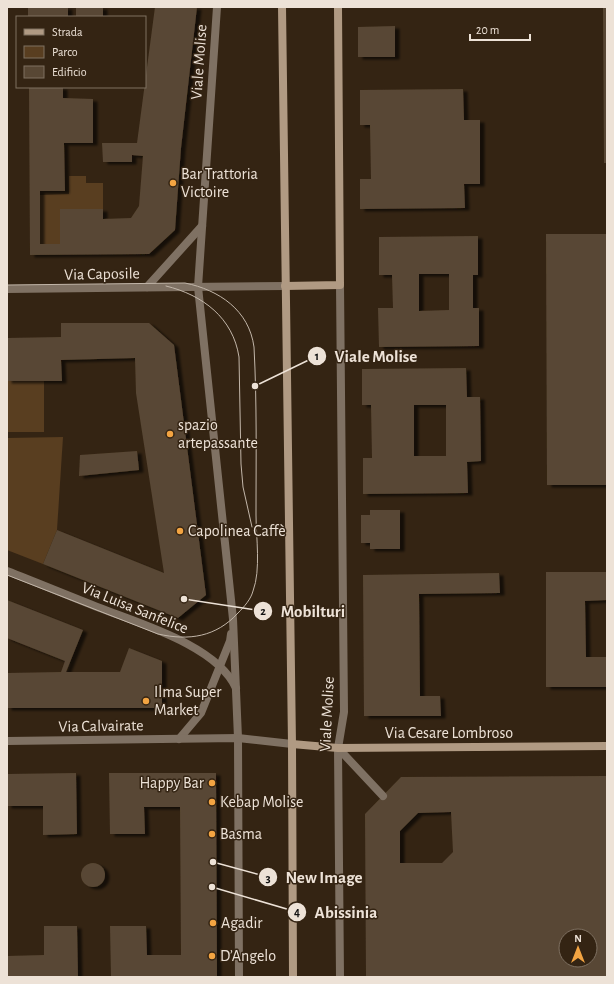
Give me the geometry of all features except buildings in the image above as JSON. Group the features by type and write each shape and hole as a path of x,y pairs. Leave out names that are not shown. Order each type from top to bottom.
{"main road":[{"name":"Viale Molise","path":"282,7 292,744 293,977"},
{"name":"Viale Molise","path":"338,7 340,285"},
{"path":"285,286 340,285"},
{"name":"Via Cesare Lombroso","path":"292,744 338,748 607,746"}],"street":[{"name":"Viale Molise","path":"217,7 198,287 233,619 238,738 239,977"},
{"path":"147,287 202,225"},
{"name":"Viale Molise","path":"340,285 344,712 338,748 340,977"},
{"path":"198,287 285,286"},
{"name":"Via Caposile","path":"7,289 198,287"},
{"name":"Via Luisa Sanfelice","path":"7,571 177,638 220,667 232,679 237,691"},
{"name":"Viale Molise","path":"179,739 201,713 230,641 233,619"},
{"name":"Via Calvairate","path":"7,741 238,738 292,744"},
{"path":"338,748 383,796"}],"green space":[{"path":"69,176 86,176 86,183 103,183 103,209 60,209 60,244 40,244 40,195 69,194"},
{"path":"7,381 44,381 44,432 7,432"},
{"path":"63,437 57,530 43,564 7,550 7,438"}],"tram line":[{"path":"7,285 185,283 198,286 209,291 220,297 239,312 246,322 254,347 256,410 256,515 258,553 255,583 251,597 245,606 230,621 221,627 211,632 191,637 158,634 7,575"},
{"path":"166,286 192,295 214,310 223,320 236,343 239,357 241,464 243,487 252,527"}],"place":[{"name":"Bar Trattoria Victoire","path":"173,183"},
{"name":"Viale Molise","path":"255,386"},
{"name":"spazio artepassante","path":"170,434"},
{"name":"Capolinea Caffè","path":"180,531"},
{"name":"Mobilturi","path":"184,599"},
{"name":"Ilma Super Market","path":"146,701"},
{"name":"Happy Bar","path":"212,783"},
{"name":"Kebap Molise","path":"212,802"},
{"name":"Basma","path":"212,834"},
{"name":"New Image","path":"213,862"},
{"name":"Abissinia","path":"212,887"},
{"name":"Agadir","path":"213,923"},
{"name":"D’Angelo","path":"212,956"}]}
